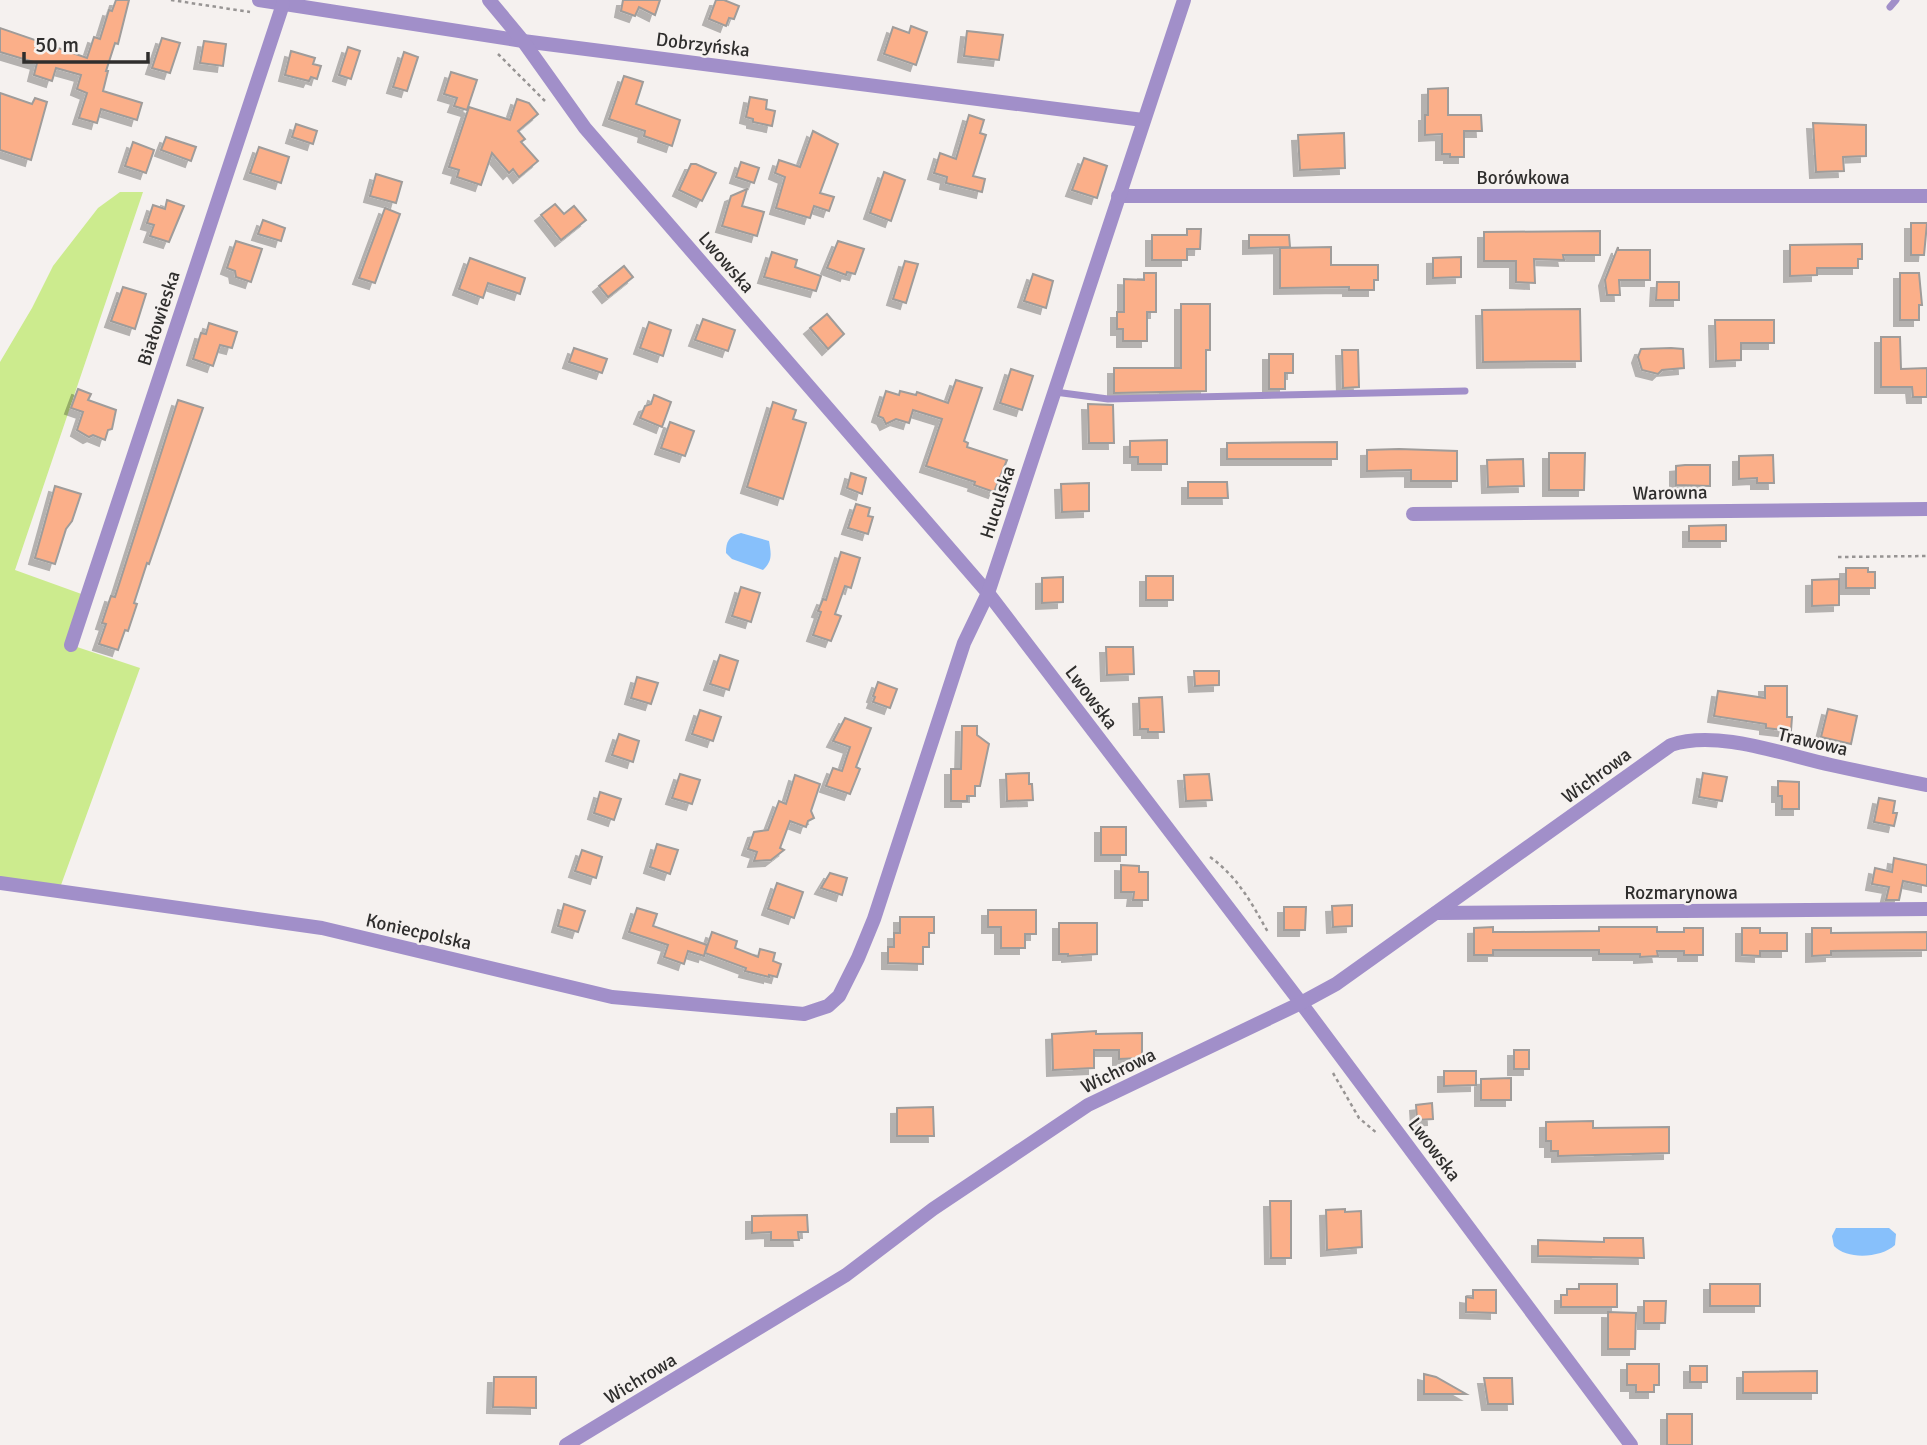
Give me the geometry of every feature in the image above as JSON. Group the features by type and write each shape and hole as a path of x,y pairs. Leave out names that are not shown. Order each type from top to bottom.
{"street":[{"name":"Dobrzyńska","path":"259,0 523,41 1143,120"},
{"name":"Lwowska","path":"489,0 523,41 586,128 988,593 1301,1003 1631,1445"},
{"name":"Huculska","path":"828,1006 848,982 874,919 964,643 988,593 1184,0"},
{"name":"Białowieska","path":"71,645 283,4"},
{"name":"Borówkowa","path":"1118,196 1927,196"},
{"name":"Warowna","path":"1413,514 1927,509"},
{"name":"Wichrowa","path":"566,1445 846,1275 933,1209 1088,1105 1336,984 1661,751 1690,740"},
{"name":"Trawowa","path":"1690,740 1713,740 1755,747 1927,785"},
{"name":"Koniecpolska","path":"0,883 322,928 612,997 804,1014 828,1006"},
{"name":"Rozmarynowa","path":"1436,913 1927,909"}],"lane":[{"path":"1054,392 1108,399 1465,391"}],"path":[{"path":"497,53 545,101"},
{"path":"1838,557 1927,556"},
{"path":"1332,1073 1359,1118 1386,1139"}],"green space":[{"path":"120,192 143,192 15,570 87,596 71,645 140,668 61,885 0,877 0,362 53,266 98,208"}],"water":[{"path":"741,533 769,541 770,560 763,570 732,559 726,553 729,540"},
{"path":"1836,1228 1889,1228 1896,1234 1895,1245 1873,1255 1847,1254 1834,1246 1832,1236"}],"building":[{"path":"116,0 129,0 118,44 115,43 106,71 103,91 142,103 137,120 101,109 97,123 79,118 87,93 77,89 81,75 56,68 52,81 34,75 37,63 0,52 0,28 87,58 94,37 100,39 109,10 112,11"},
{"path":"623,0 660,0 655,15 639,7 635,16 621,11"},
{"path":"716,0 739,6 734,19 729,18 726,26 709,19"},
{"path":"911,26 927,32 916,65 884,54 893,27 909,33"},
{"path":"967,31 1003,35 999,60 964,56"},
{"path":"162,38 180,43 170,73 152,68"},
{"path":"204,41 226,44 223,66 200,63"},
{"path":"348,47 360,51 351,79 339,75"},
{"path":"291,51 315,58 313,64 321,66 317,79 311,77 309,81 285,75"},
{"path":"404,52 418,57 407,91 393,87"},
{"path":"451,72 477,80 467,110 454,106 457,98 444,94"},
{"path":"624,76 643,82 636,104 680,120 672,146 644,136 645,131 609,119"},
{"path":"1448,88 1448,115 1481,115 1482,131 1464,131 1464,157 1442,154 1442,134 1425,135 1428,89"},
{"path":"0,93 32,104 35,98 47,102 31,160 0,150"},
{"path":"750,97 767,100 766,109 775,111 772,126 753,122 753,119 746,117"},
{"path":"517,99 529,103 538,114 518,131 525,139 521,142 538,161 519,177 513,169 509,173 492,153 481,185 457,177 459,170 449,167 469,107 510,120"},
{"path":"969,115 984,120 980,133 986,135 973,176 985,179 982,192 946,183 947,177 934,173 940,153 956,159"},
{"path":"1813,123 1866,125 1866,156 1843,157 1844,171 1816,172"},
{"path":"296,124 317,131 313,144 292,137"},
{"path":"813,131 838,144 820,193 834,197 829,211 814,206 810,218 776,208 785,177 775,173 779,160 800,167"},
{"path":"1344,133 1345,168 1300,170 1298,135"},
{"path":"166,137 196,147 191,161 161,150"},
{"path":"133,142 154,150 146,173 125,166"},
{"path":"259,147 289,157 281,183 250,173"},
{"path":"1084,158 1107,166 1097,198 1072,190"},
{"path":"741,162 759,168 754,183 736,177"},
{"path":"691,164 716,173 702,201 679,190"},
{"path":"884,172 905,180 891,221 870,213"},
{"path":"376,174 402,182 396,203 370,196"},
{"path":"747,189 742,206 764,212 757,236 722,226 731,196"},
{"path":"167,200 184,206 169,242 150,236 154,225 147,223 153,205 165,209"},
{"path":"555,204 564,214 574,206 586,220 561,240 541,215"},
{"path":"385,208 400,214 375,283 359,278"},
{"path":"263,220 285,228 281,241 258,234"},
{"path":"1911,223 1927,223 1924,255 1911,255"},
{"path":"1187,229 1201,229 1200,249 1187,249 1187,260 1152,260 1152,235 1187,235"},
{"path":"1600,231 1600,255 1563,255 1564,260 1534,259 1535,283 1516,282 1516,261 1484,261 1484,232"},
{"path":"1249,235 1289,235 1290,247 1249,248"},
{"path":"236,241 262,249 251,282 236,277 235,271 227,268"},
{"path":"838,241 864,249 855,274 847,272 846,275 827,268"},
{"path":"1862,244 1862,259 1858,259 1858,268 1817,268 1817,275 1790,276 1790,245"},
{"path":"1331,247 1331,265 1378,265 1378,280 1374,280 1374,290 1349,290 1349,287 1280,288 1280,248"},
{"path":"1618,247 1618,250 1650,250 1650,280 1619,280 1620,295 1607,295 1605,280"},
{"path":"772,252 797,260 795,267 821,276 816,291 764,277"},
{"path":"1461,257 1461,277 1433,278 1433,258"},
{"path":"470,258 525,278 520,294 488,283 483,298 459,289"},
{"path":"905,261 918,264 906,303 893,299"},
{"path":"624,266 633,277 608,297 599,286"},
{"path":"1144,273 1156,273 1156,312 1147,312 1147,341 1123,341 1123,329 1117,329 1117,312 1124,312 1124,279 1144,280"},
{"path":"1900,273 1919,273 1922,305 1919,305 1919,320 1900,320"},
{"path":"1033,274 1053,281 1046,308 1024,301"},
{"path":"1657,282 1679,282 1679,300 1656,300"},
{"path":"123,287 146,294 135,329 111,321"},
{"path":"1181,304 1210,304 1210,350 1206,350 1206,391 1114,393 1114,368 1181,368"},
{"path":"1580,309 1581,361 1483,362 1482,310"},
{"path":"827,314 844,334 828,349 810,328"},
{"path":"703,319 735,330 728,351 695,340"},
{"path":"1715,320 1774,320 1774,343 1741,343 1741,360 1716,361"},
{"path":"649,322 671,330 663,356 640,348"},
{"path":"209,323 237,332 232,348 220,345 213,366 193,359 201,333 206,334"},
{"path":"1881,337 1900,337 1901,369 1927,368 1927,397 1913,397 1912,387 1881,387"},
{"path":"574,348 607,359 602,373 569,362"},
{"path":"1641,349 1683,349 1684,368 1662,370 1658,374 1642,370 1638,357"},
{"path":"1342,350 1358,350 1359,387 1343,388"},
{"path":"1269,354 1293,354 1293,373 1285,373 1285,389 1269,389"},
{"path":"1011,369 1033,376 1022,410 1000,403"},
{"path":"956,380 982,388 964,441 968,443 967,447 1007,460 994,492 974,485 975,482 926,466 942,419 913,410 909,423 896,419 886,424 883,418 878,416 886,391 899,395 900,391 916,395 917,392 948,403"},
{"path":"78,389 91,394 88,400 116,410 112,429 108,430 105,440 93,435 89,437 77,430 83,412 71,408"},
{"path":"654,395 671,402 662,427 640,418 645,406 651,404"},
{"path":"178,400 203,408 149,564 147,563 128,631 125,630 118,650 99,644 106,624 102,623 111,596 115,597"},
{"path":"773,402 796,410 793,419 806,423 783,499 747,487"},
{"path":"1088,404 1113,405 1114,443 1089,443"},
{"path":"670,422 694,431 685,456 661,448"},
{"path":"1167,440 1167,464 1138,464 1138,457 1130,457 1130,441"},
{"path":"1337,442 1337,459 1227,459 1227,443"},
{"path":"1367,450 1457,451 1457,481 1411,481 1411,470 1367,471"},
{"path":"1549,453 1585,453 1584,490 1549,490"},
{"path":"1773,455 1774,483 1757,483 1757,478 1739,479 1739,456"},
{"path":"1523,459 1524,486 1488,487 1487,460"},
{"path":"1710,465 1710,486 1676,485 1676,466"},
{"path":"851,473 866,478 862,494 847,488"},
{"path":"1188,482 1227,482 1228,498 1188,498"},
{"path":"1089,483 1089,511 1062,512 1061,484"},
{"path":"55,486 81,494 55,564 35,558"},
{"path":"856,504 870,508 868,516 873,517 868,534 848,528"},
{"path":"1726,525 1726,541 1689,541 1689,526"},
{"path":"841,552 860,558 851,588 845,586 835,614 841,616 831,641 813,635 821,612 818,611 823,599 826,600"},
{"path":"1846,568 1868,568 1868,572 1875,572 1875,588 1846,588"},
{"path":"1146,576 1173,576 1173,600 1146,600"},
{"path":"1063,577 1063,602 1042,603 1042,578"},
{"path":"1839,579 1839,605 1812,606 1812,580"},
{"path":"741,587 760,593 751,622 732,616"},
{"path":"1106,647 1133,647 1134,674 1107,675"},
{"path":"720,655 738,661 729,690 710,684"},
{"path":"1194,671 1219,671 1219,685 1195,686"},
{"path":"637,677 658,683 651,704 631,698"},
{"path":"878,682 897,689 890,708 873,702"},
{"path":"1765,686 1787,686 1787,717 1792,717 1791,731 1714,716 1718,691 1765,698"},
{"path":"1162,697 1164,732 1140,729 1139,698"},
{"path":"1828,709 1857,716 1851,744 1821,737"},
{"path":"700,710 721,717 713,741 692,734"},
{"path":"845,718 871,728 856,767 860,769 850,794 826,786 833,768 842,771 850,747 833,741"},
{"path":"962,726 977,726 977,735 989,744 980,786 975,786 975,796 967,796 967,801 951,801 951,769 961,769"},
{"path":"619,734 639,741 633,762 612,755"},
{"path":"1029,773 1033,800 1007,801 1006,774"},
{"path":"1703,773 1727,777 1722,801 1699,797"},
{"path":"680,774 700,780 692,804 672,798"},
{"path":"1209,774 1212,800 1186,801 1184,775"},
{"path":"795,775 820,784 811,811 814,818 808,821 806,827 790,821 780,848 784,850 771,860 754,861 757,852 748,849 754,832 768,830 779,801 786,804"},
{"path":"1778,781 1799,782 1799,809 1782,809 1782,796 1778,796"},
{"path":"600,792 621,799 614,820 594,813"},
{"path":"1879,798 1895,801 1893,813 1897,813 1894,826 1874,822"},
{"path":"1101,827 1126,827 1126,855 1101,855"},
{"path":"657,844 678,850 670,874 650,867"},
{"path":"582,850 602,857 596,878 575,871"},
{"path":"1894,858 1927,865 1927,886 1903,881 1899,900 1886,900 1889,887 1872,884 1875,868 1892,872"},
{"path":"1121,865 1139,866 1139,872 1148,872 1148,900 1133,900 1134,892 1121,892"},
{"path":"830,873 847,878 842,895 821,888"},
{"path":"777,883 803,892 794,918 768,909"},
{"path":"564,904 585,911 578,932 558,926"},
{"path":"1352,905 1352,926 1333,927 1332,906"},
{"path":"1284,907 1306,907 1305,930 1284,930"},
{"path":"637,908 657,914 653,926 707,945 704,956 688,951 684,964 664,957 668,945 629,932"},
{"path":"988,910 1036,910 1036,934 1025,934 1025,948 1001,948 1001,927 988,927"},
{"path":"900,917 934,917 934,933 929,933 929,947 923,947 923,964 888,963 888,947 894,947 894,933 900,933"},
{"path":"1059,923 1097,923 1097,954 1059,954"},
{"path":"1493,927 1493,932 1599,931 1599,927 1657,927 1657,932 1684,932 1684,928 1703,928 1703,955 1684,955 1684,951 1657,951 1658,956 1640,957 1640,954 1599,954 1599,950 1493,950 1493,955 1474,955 1474,928"},
{"path":"1742,928 1760,928 1760,933 1787,933 1787,951 1760,951 1760,956 1742,955"},
{"path":"1812,928 1831,928 1831,933 1927,932 1927,950 1831,951 1831,955 1812,956"},
{"path":"712,932 737,941 735,948 758,957 760,949 775,953 773,961 781,964 777,977 745,971 746,968 705,953"},
{"path":"1096,1031 1096,1034 1142,1033 1142,1058 1119,1059 1119,1050 1094,1050 1094,1068 1053,1070 1052,1034"},
{"path":"1514,1050 1529,1050 1529,1069 1514,1069"},
{"path":"1444,1071 1476,1071 1476,1085 1444,1086"},
{"path":"1511,1078 1511,1100 1481,1100 1481,1079"},
{"path":"1432,1103 1433,1119 1417,1120 1416,1105"},
{"path":"933,1107 934,1136 897,1136 897,1108"},
{"path":"1593,1121 1593,1128 1669,1127 1669,1153 1558,1156 1558,1151 1551,1151 1551,1141 1546,1141 1546,1122"},
{"path":"1270,1201 1291,1201 1291,1258 1271,1258"},
{"path":"1345,1209 1345,1212 1361,1211 1362,1247 1327,1250 1326,1210"},
{"path":"807,1215 808,1232 798,1232 799,1240 771,1240 771,1232 752,1233 752,1216"},
{"path":"1604,1238 1643,1238 1644,1258 1538,1256 1538,1240 1604,1242"},
{"path":"1579,1284 1617,1284 1617,1307 1561,1307 1561,1295 1567,1295 1567,1289 1579,1289"},
{"path":"1710,1284 1760,1284 1760,1306 1710,1306"},
{"path":"1473,1290 1496,1290 1496,1313 1466,1312 1466,1297 1473,1298"},
{"path":"1644,1301 1666,1301 1665,1323 1644,1323"},
{"path":"1608,1312 1636,1313 1635,1349 1608,1349"},
{"path":"1627,1364 1659,1364 1659,1385 1654,1385 1654,1392 1636,1392 1636,1385 1627,1385"},
{"path":"1690,1366 1707,1366 1707,1382 1690,1382"},
{"path":"1817,1371 1817,1393 1743,1393 1743,1372"},
{"path":"1424,1374 1436,1377 1466,1394 1424,1394"},
{"path":"494,1377 536,1377 536,1408 493,1407"},
{"path":"1484,1378 1512,1378 1513,1404 1488,1404"},
{"path":"1667,1414 1692,1414 1692,1445 1667,1445"}]}
